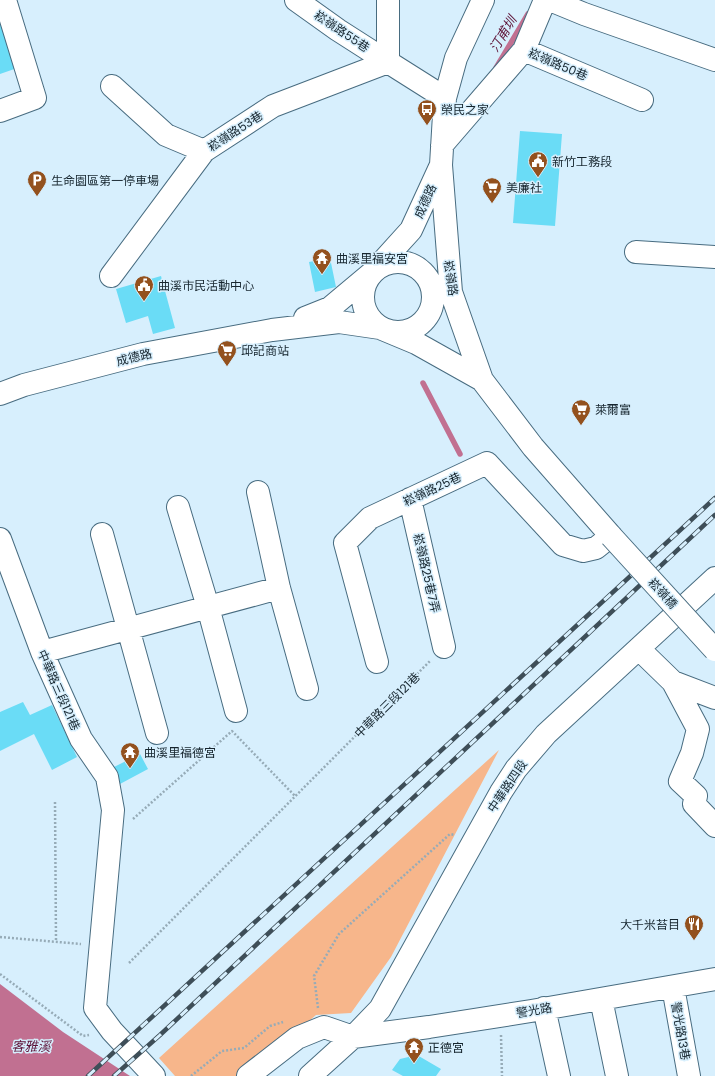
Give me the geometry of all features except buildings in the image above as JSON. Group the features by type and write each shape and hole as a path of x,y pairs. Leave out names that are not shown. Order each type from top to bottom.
{"street":[{"path":"0,111 35,98 5,0"},
{"name":"崧嶺路55巷","path":"296,0 338,30 445,98"},
{"path":"388,0 388,62"},
{"name":"崧嶺路","path":"483,0 456,58 445,98 442,155 451,292 482,380 533,448 611,536"},
{"name":"崧嶺路50巷","path":"545,0 524,50 642,100"},
{"path":"550,0 588,7 715,60"},
{"path":"442,155 524,50"},
{"name":"崧嶺路53巷","path":"111,276 204,150 273,106 388,62"},
{"path":"112,86 166,135 204,150"},
{"name":"成德路","path":"272,330 330,308 372,272 411,230 442,155"},
{"path":"636,252 715,258"},
{"path":"392,262 404,262 415,265 424,272 451,292 422,323 413,329 402,332 390,332 380,328 372,321 366,312 363,302 363,291 366,281 372,272 382,265 392,262"},
{"path":"424,272 430,281 433,292 433,303 429,314"},
{"name":"成德路","path":"0,394 24,385 143,354 272,330 339,322 380,328 416,343 482,380"},
{"name":"崧嶺路25巷","path":"377,662 345,543 370,518 487,463 563,545 583,551 596,548 611,536"},
{"path":"258,492 279,588 307,689"},
{"name":"崧嶺路25巷7弄","path":"410,499 444,647"},
{"path":"178,507 208,607 236,711"},
{"path":"102,534 157,733"},
{"name":"崧嶺橋","path":"611,536 715,650"},
{"name":"中華路三段121巷","path":"0,539 42,652 81,739 107,777 113,810 95,1008 112,1031 154,1076"},
{"name":"中華路四段","path":"310,1076 353,1037 380,1009 501,792 516,769 546,734 715,578"},
{"path":"42,652 279,588"},
{"path":"639,649 673,682 698,729 692,753 680,781 696,796 694,804 715,826"},
{"path":"673,682 715,698"},
{"name":"警光路","path":"353,1037 429,1028 715,979"},
{"name":"警光路13巷","path":"673,987 689,1076"},
{"path":"601,999 617,1076"},
{"path":"544,1008 559,1076"},
{"path":"248,1076 297,1038 324,1027 353,1037"}],"path":[{"name":"中華路三段121巷","path":"129,963 444,647"},
{"path":"110,839 232,731 295,796"},
{"path":"55,802 56,942"},
{"path":"318,1011 314,976 339,934 450,834 457,836"},
{"path":"0,937 100,945"},
{"path":"0,974 83,1036 112,1031"},
{"path":"500,1016 502,1076"},
{"path":"191,1076 222,1051 244,1048 270,1026 284,1022"}],"shaded area":[{"path":"499,750 391,957 351,1013 316,1015 245,1076 175,1076 159,1058"}],"water":[{"name":"客雅溪","path":"0,984 63,1032 130,1076 0,1076"}],"waterway":[{"name":"汀甫圳","path":"496,68 528,14"},
{"path":"423,383 460,454"}],"railway":[{"path":"88,1076 715,498"},
{"path":"114,1076 160,1035 715,515"}],"place":[{"name":"榮民之家","path":"427,126"},
{"name":"新竹工務段","path":"538,178"},
{"name":"生命園區第一停車場","path":"37,197"},
{"name":"美廉社","path":"492,204"},
{"name":"曲溪里福安宮","path":"322,275"},
{"name":"曲溪市民活動中心","path":"144,302"},
{"name":"邱記商站","path":"227,367"},
{"name":"萊爾富","path":"581,426"},
{"name":"曲溪里福德宮","path":"130,769"},
{"name":"大千米苔目","path":"694,941"},
{"name":"正德宮","path":"414,1064"}]}
